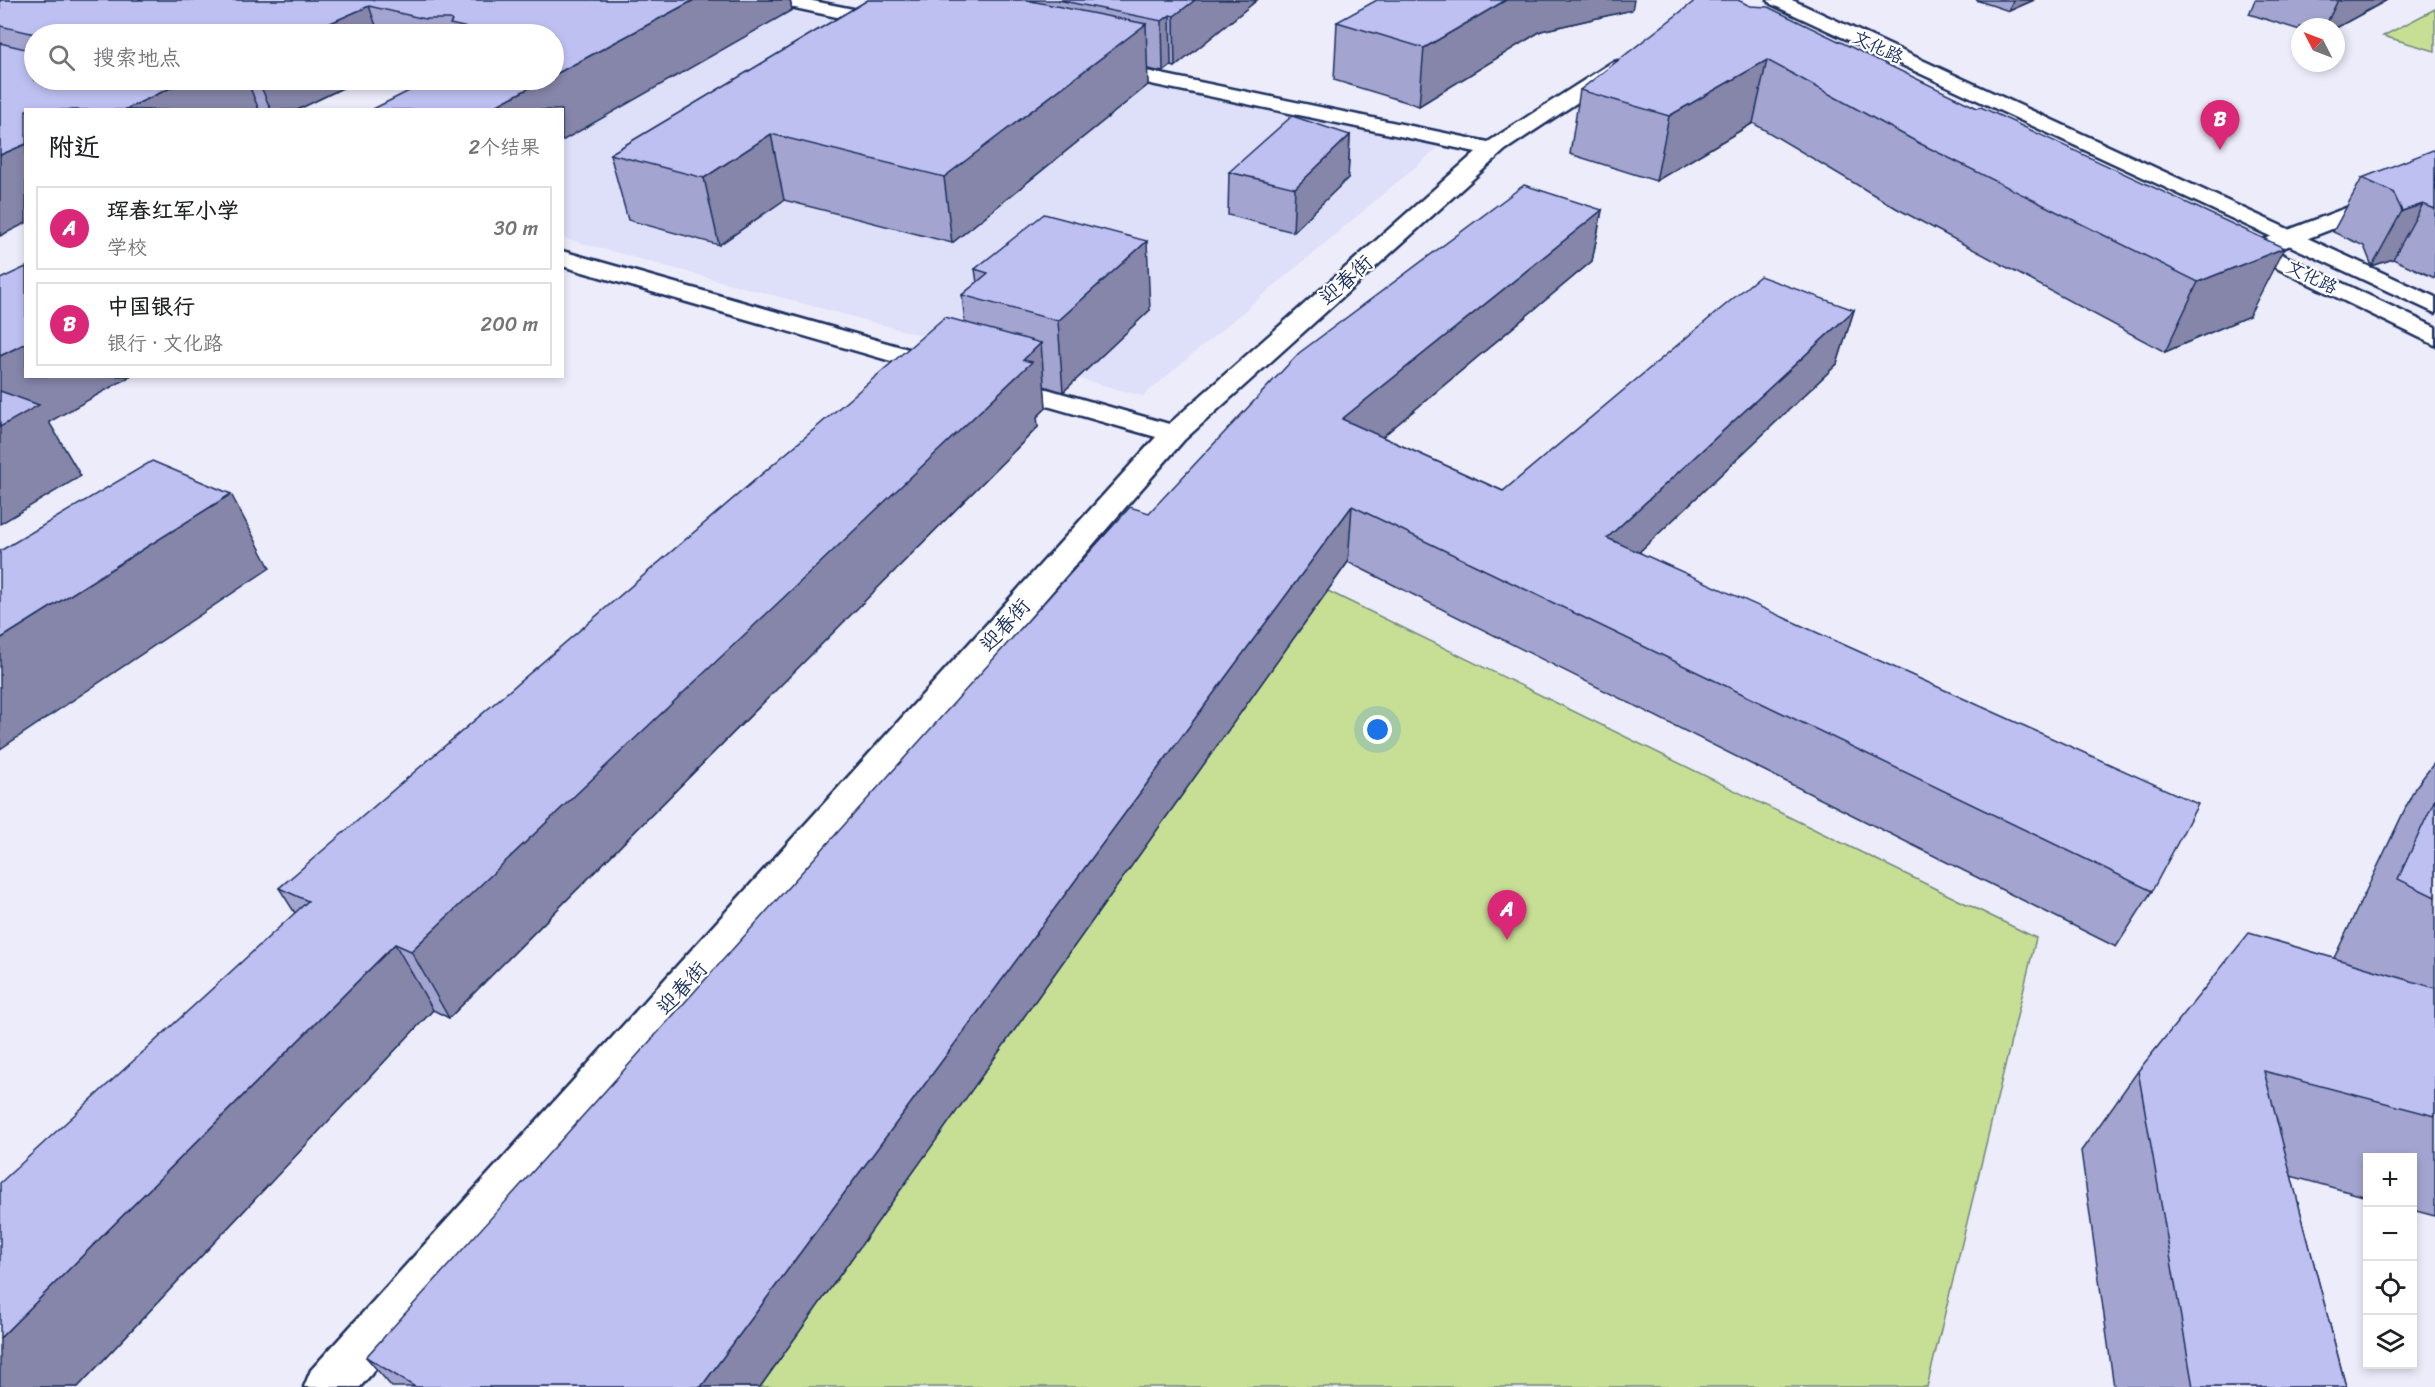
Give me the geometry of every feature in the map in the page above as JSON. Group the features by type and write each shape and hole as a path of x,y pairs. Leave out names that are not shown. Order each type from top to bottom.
{"street":[{"path":"781,0 909,27"},
{"name":"文化路","path":"1770,11 1990,122"},
{"name":"文化路","path":"1770,11 2290,238 2435,306"},
{"name":"迎春街","path":"327,1387 1174,434 1492,149 1633,57 1644,53"},
{"path":"1084,64 1492,149"},
{"path":"2257,250 2435,181"},
{"name":"文化路","path":"2214,229 2435,337"},
{"path":"564,259 1174,434"}],"shaded area":[{"path":"738,0 1439,147 1143,396 564,238 564,108 451,108 517,90 564,90 564,76"}],"green space":[{"path":"2435,9 2435,51 2383,36"},
{"path":"1328,591 2036,938 1927,1387 745,1387"}],"building":[{"path":"0,0 694,0 564,70 564,24 450,24 452,21 450,19 425,19 369,6 328,24 24,24 24,31 0,26"},
{"path":"868,0 1026,0 1146,24 944,177 771,134 704,178 610,154"},
{"path":"1058,0 1195,0 1174,16 1170,15 1162,21"},
{"path":"1377,0 1506,0 1424,48 1337,22"},
{"path":"1696,0 1738,0 1750,6 1768,7 1977,108 1981,107 2284,248 2198,282 1917,142 1767,60 1669,116 1580,90"},
{"path":"0,43 24,49 24,90 166,90 128,108 24,108 24,145 0,155"},
{"path":"411,90 525,90 492,108 375,108"},
{"path":"1292,116 1350,135 1295,188 1229,172"},
{"path":"2435,151 2435,209 2423,204 2402,211 2393,192 2362,178"},
{"path":"1524,185 1602,210 1342,419 1503,491 1760,276 1854,310 1607,538 2198,804 2152,891 1352,506 701,1387 415,1387 366,1357 1130,507 1149,513 1299,353"},
{"path":"1044,214 1147,241 1058,321 962,295 988,273 975,269"},
{"path":"24,268 24,344 0,356 0,279"},
{"path":"945,317 1041,343 1023,360 1032,362 411,951 395,944 0,1338 0,1183 308,901 279,888"},
{"path":"0,391 39,405 0,427"},
{"path":"152,461 231,494 0,639 0,551"},
{"path":"2435,799 2435,897 2398,879"},
{"path":"2249,933 2435,988 2435,1116 2264,1071 2346,1387 2193,1387 2138,1071"}],"place":[{"name":"中国银行","path":"2220,150"},
{"name":"珲春红军小学","path":"1507,940"}]}
